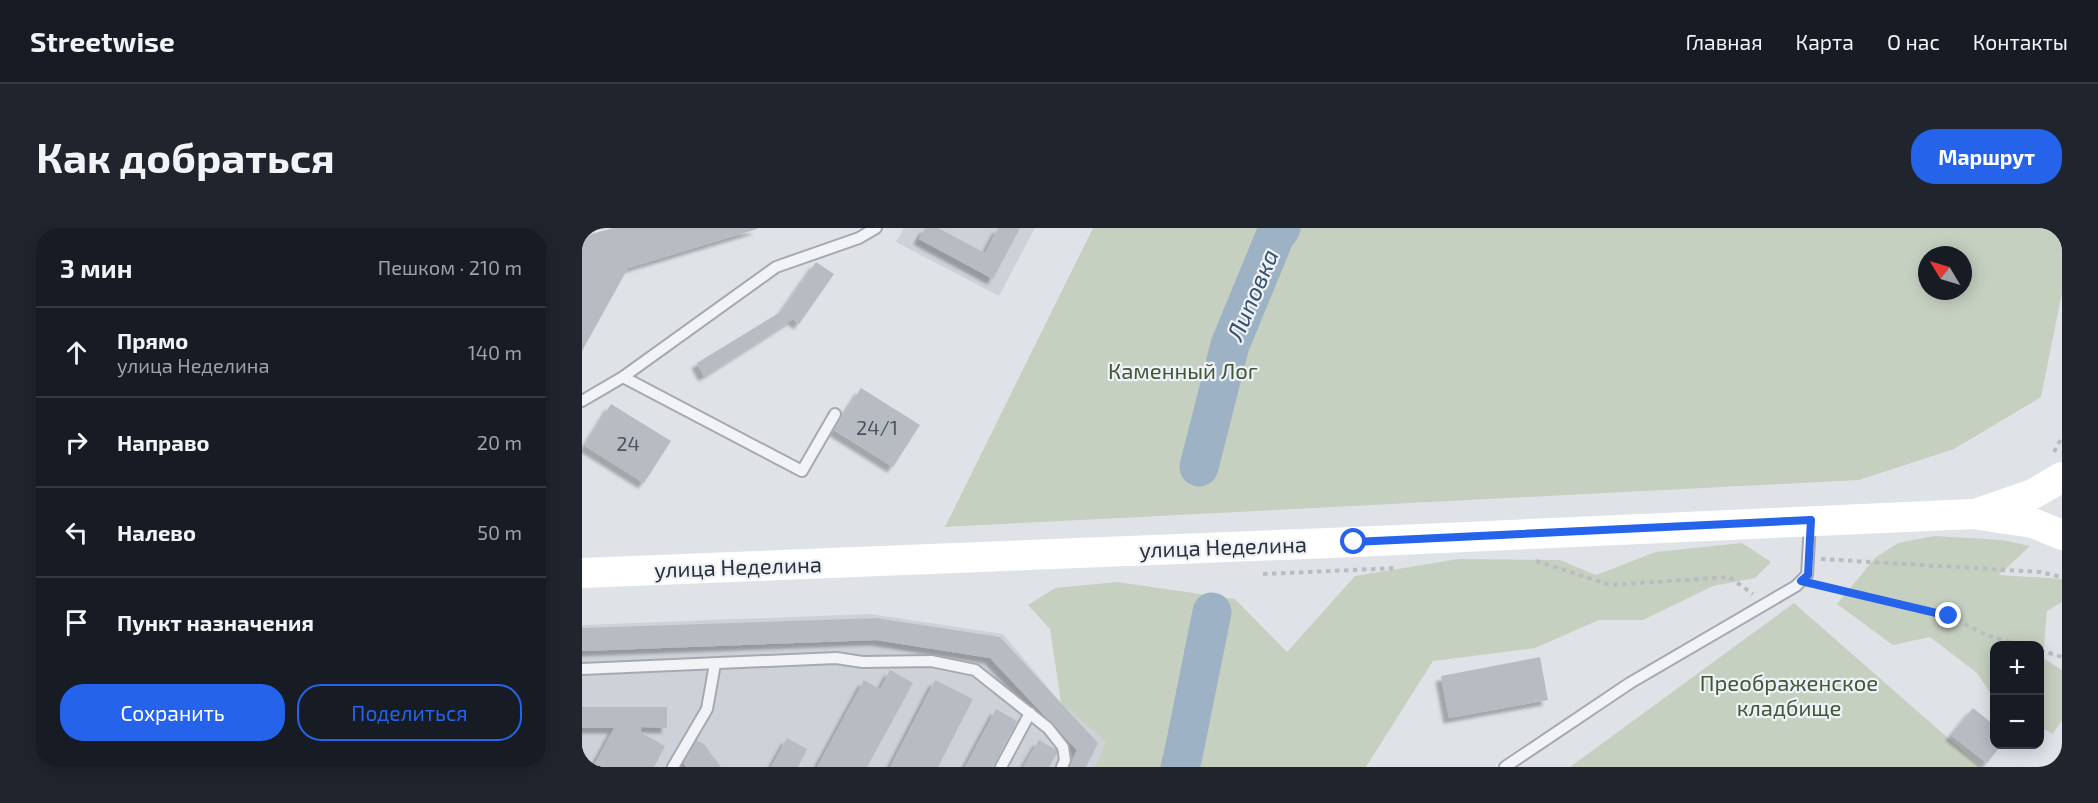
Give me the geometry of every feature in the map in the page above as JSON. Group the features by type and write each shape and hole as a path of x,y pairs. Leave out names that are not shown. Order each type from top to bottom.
{"street":[{"name":"улица Неделина","path":"1972,514 2033,494 2062,477"},
{"name":"улица Неделина","path":"582,573 1343,543 1972,514 2033,523 2062,535"}],"lane":[{"path":"582,401 623,377 776,267 859,238 876,228"},
{"path":"623,377 802,471 835,414"},
{"path":"1505,767 1630,683 1796,586 1808,575 1811,520"},
{"path":"582,669 836,658 863,662 931,661 975,670 1030,713 1048,728 1063,747 1065,760 1062,767"},
{"path":"673,767 707,709 715,664"},
{"path":"1001,767 1030,713"}],"path":[{"path":"1808,558 2040,572 2062,577"},
{"path":"1532,560 1610,585 1729,577 1766,603"},
{"path":"1801,581 1949,616 1986,635 2008,641"},
{"path":"2044,651 2062,657"}],"shaded area":[{"path":"904,228 1035,228 999,296 896,242"},
{"path":"870,614 1003,634 1061,703 1106,742 1095,767 582,767 582,625"}],"green space":[{"name":"Каменный Лог","path":"1093,228 2062,228 2062,293 2041,397 1954,449 1859,480 945,527"},
{"path":"1934,536 2002,540 2030,546 1999,575 2062,579 2062,602 2047,611 2044,646 2044,641 1990,641 1990,692 1977,673 1930,637 1893,645 1837,604 1875,558 1898,543"},
{"path":"1742,543 1771,562 1755,578 1713,586 1643,620 1599,620 1535,648 1433,661 1366,767 1095,767 1106,742 1061,703 1050,629 1028,605 1055,588 1117,582 1235,599 1287,652 1355,576 1458,559 1560,560 1596,575 1656,552"},
{"name":"Преображенское кладбище","path":"1794,603 1981,767 1570,767"},
{"path":"2044,659 2062,670 2062,720 2053,734 2044,729"}],"building":[{"path":"613,228 757,229 628,268 582,351 582,246 588,235"},
{"path":"925,228 938,228 985,253 998,228 1020,228 993,279 919,239"},
{"path":"816,262 834,274 799,324 793,319 704,376 697,363 782,311"},
{"path":"861,388 920,425 893,467 834,430"},
{"path":"611,404 671,441 644,483 585,446"},
{"path":"876,618 1000,637 1098,743 1086,767 1069,767 1077,750 990,658 876,640 582,651 582,628"},
{"path":"1540,657 1548,700 1449,718 1441,676"},
{"path":"890,670 913,683 867,767 817,767 864,680 880,689"},
{"path":"935,680 973,699 938,767 890,767"},
{"path":"582,707 667,707 667,728 642,727 640,732 665,746 654,767 593,767 614,728 582,728"},
{"path":"1973,708 1990,722 1990,749 1998,749 1987,763 1951,735"},
{"path":"996,709 1017,721 993,767 965,767"},
{"path":"692,738 704,744 721,767 686,767 680,758"},
{"path":"787,738 807,749 798,767 771,767"},
{"path":"1039,740 1058,751 1049,767 1023,767"}],"waterway":[{"name":"Липовка","path":"1199,467 1230,345 1275,236 1281,228"},
{"name":"Липовка","path":"1180,767 1212,612"}],"route":[{"path":"1354,542 1811,520 1808,575 1801,581 1949,616"}]}
